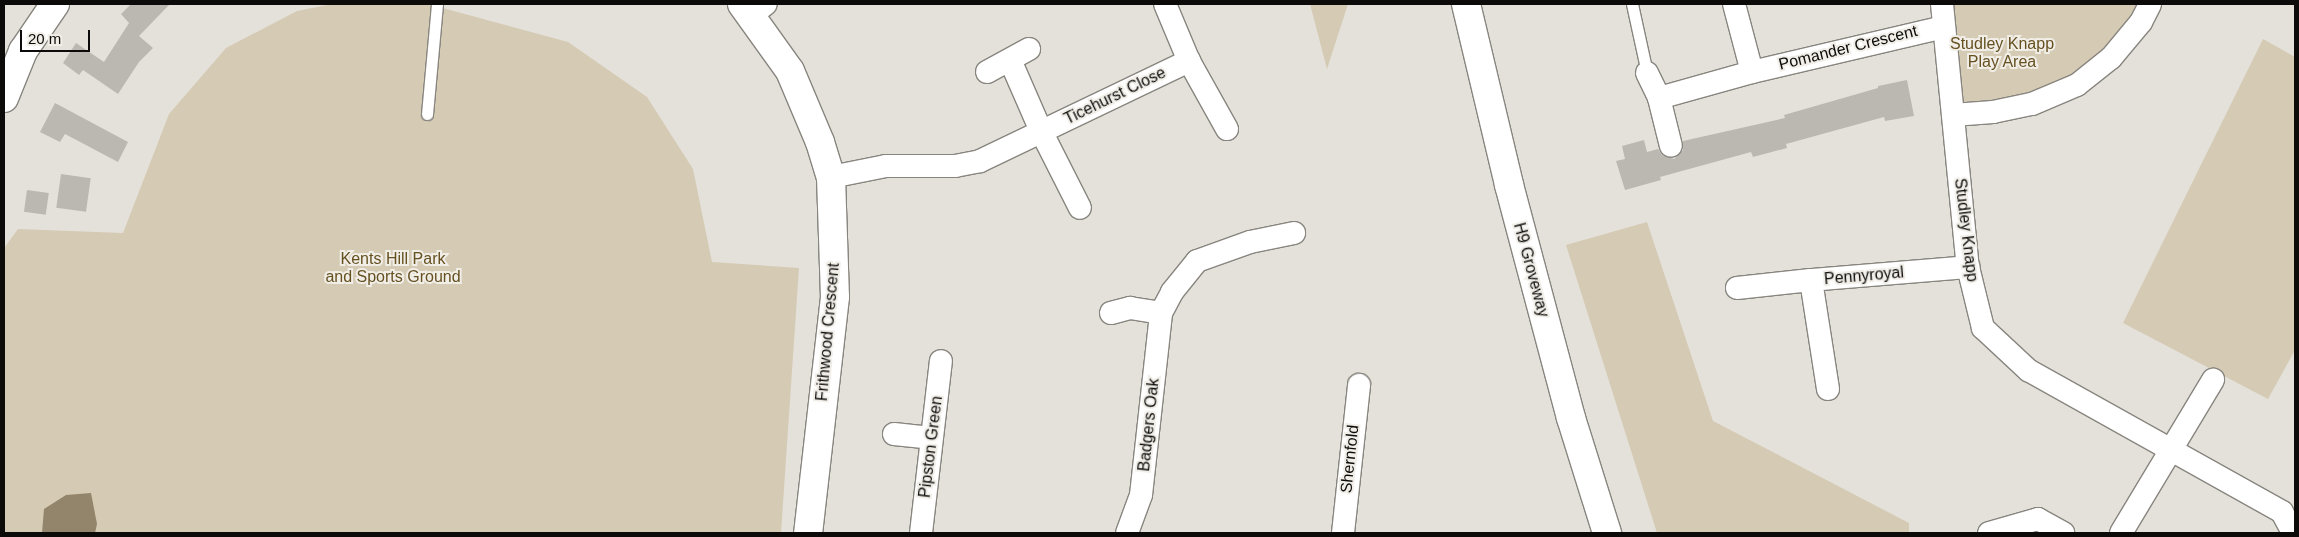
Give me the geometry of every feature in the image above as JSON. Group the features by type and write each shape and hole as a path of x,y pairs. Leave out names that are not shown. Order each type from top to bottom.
{"street":[{"path":"4,98 23,51 55,4"},
{"path":"1165,4 1189,61 1227,129"},
{"name":"H9 Groveway","path":"1466,4 1509,185 1570,418 1608,533"},
{"path":"1734,4 1752,72"},
{"name":"Studley Knapp","path":"1942,4 1968,267 1983,328 2028,370 2172,451 2288,505 2293,533"},
{"path":"1953,115 1993,112 2032,104 2077,85 2112,58 2142,22 2150,4"},
{"name":"Frithwood Crescent","path":"754,7 790,71 820,142 831,177 835,297 808,533"},
{"name":"Pomander Crescent","path":"1659,98 1752,72 1944,27"},
{"path":"987,72 1020,55 1040,132 1080,208"},
{"name":"Ticehurst Close","path":"831,177 886,166 955,166 980,161 1189,61"},
{"path":"1647,73 1659,98 1671,146"},
{"name":"Badgers Oak","path":"1127,533 1142,495 1162,313 1172,292 1197,262 1250,242 1294,233"},
{"name":"Pennyroyal","path":"1828,389 1811,280 1968,267"},
{"path":"1736,288 1811,280"},
{"path":"1111,312 1130,308 1162,313"},
{"name":"Pipston Green","path":"921,533 941,361"},
{"path":"2121,533 2214,380"},
{"name":"Shernfold","path":"1343,533 1359,385"},
{"path":"894,434 931,438"},
{"path":"1990,533 2038,519 2063,533"}],"lane":[{"path":"427,114 437,4"},
{"path":"1632,4 1647,73"}],"green space":[{"name":"Kents Hill Park and Sports Ground","path":"332,4 428,4 568,42 647,97 693,169 712,262 799,268 781,533 4,533 4,248 18,229 123,233 169,114 226,48 297,11"},
{"path":"1310,4 1348,4 1327,69"},
{"name":"Studley Knapp Play Area","path":"1950,4 2138,4 2120,35 2082,70 2046,90 2010,101 1957,103"},
{"path":"2263,39 2295,57 2295,350 2268,399 2123,323"},
{"path":"1647,222 1713,421 1909,523 1909,533 1657,533 1566,245"}],"shaded area":[{"path":"91,493 97,524 95,533 42,533 44,509 66,495"}],"building":[{"path":"131,4 170,4 139,36 153,48 139,62 118,94 83,70 79,75 63,63 76,43 104,62 129,23 121,14"},
{"path":"1907,80 1914,116 1885,121 1884,117 1786,144 1787,148 1753,157 1751,152 1660,177 1661,180 1625,190 1616,161 1625,159 1622,146 1644,140 1647,152 1658,149 1662,155 1674,159 1683,150 1683,141 1785,118 1784,115 1878,88 1878,86"},
{"path":"55,103 128,142 118,162 65,134 60,142 40,132"},
{"path":"61,174 91,178 86,212 56,208"},
{"path":"27,190 49,193 46,215 24,212"}]}
